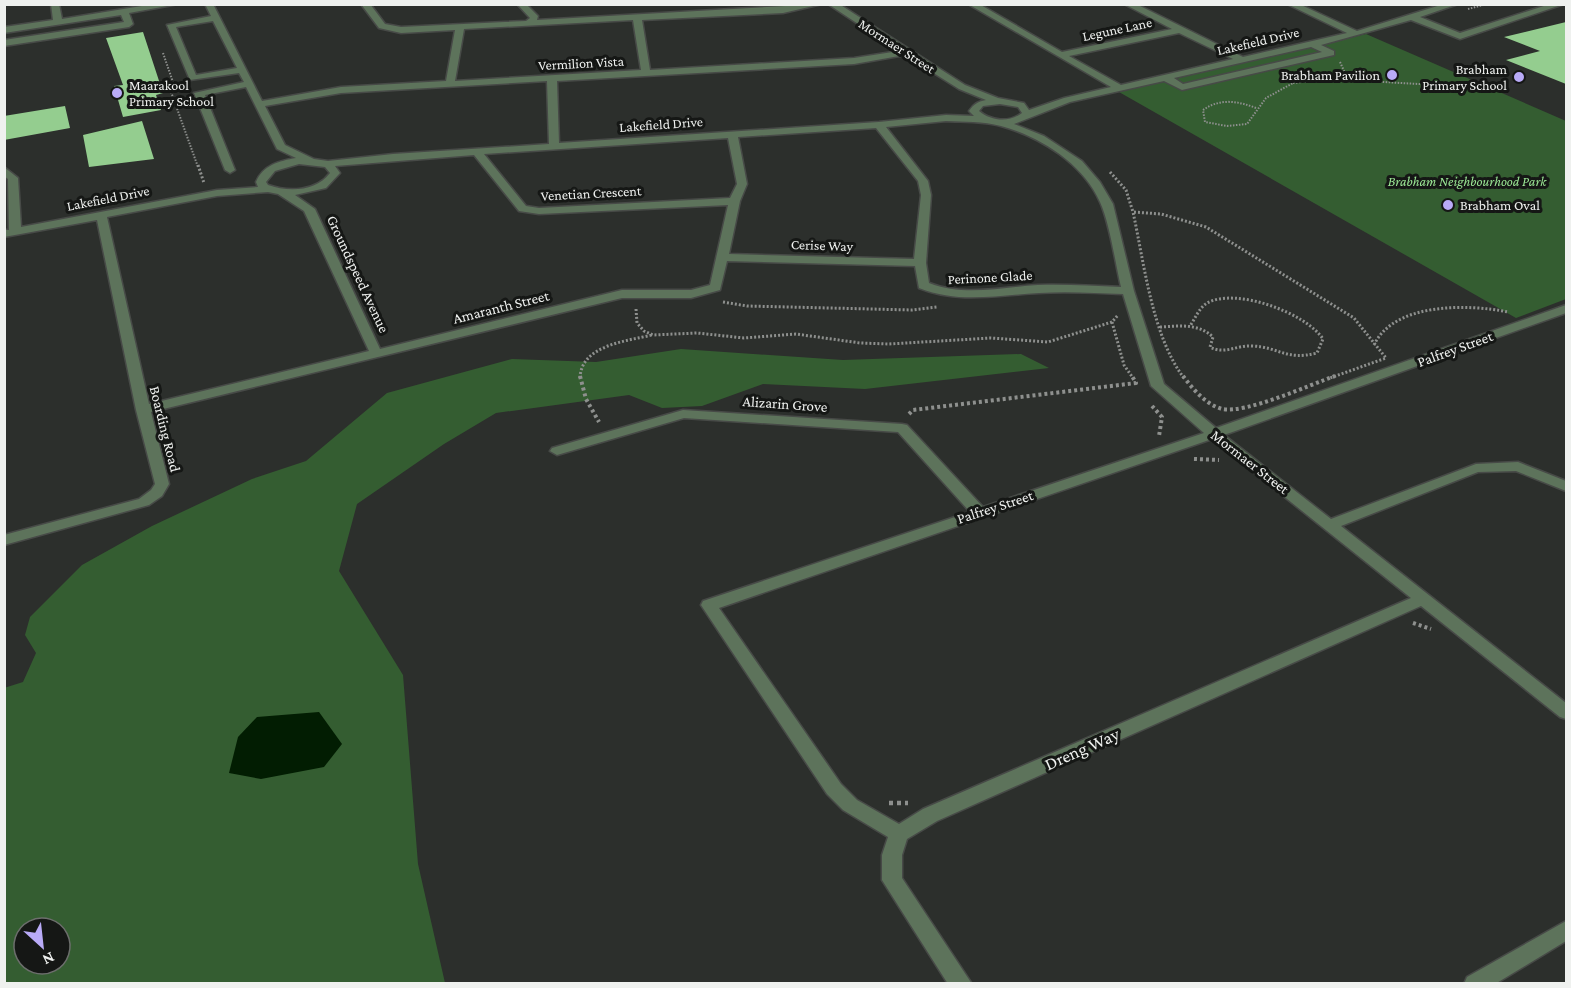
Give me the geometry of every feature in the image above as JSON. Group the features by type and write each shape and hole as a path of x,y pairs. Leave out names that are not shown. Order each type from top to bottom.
{"street":[{"path":"55,4 58,22"},
{"path":"4,30 174,4"},
{"path":"209,4 281,147 310,161"},
{"path":"365,4 382,26 389,29 783,10 818,4"},
{"path":"521,4 535,18 529,23"},
{"name":"Mormaer Street","path":"832,4 962,87 996,101"},
{"path":"972,4 1119,88"},
{"path":"1128,4 1242,60"},
{"path":"1412,17 1460,36 1560,4"},
{"path":"1294,5 1356,34"},
{"name":"Lakefield Drive","path":"310,161 328,164 393,157 879,125 946,118 1000,122 1026,116 1067,100 1356,34 1450,5"},
{"path":"4,43 129,24 124,12"},
{"path":"215,18 171,24 193,78 241,70"},
{"path":"637,18 646,73"},
{"path":"450,84 460,26"},
{"name":"Legune Lane","path":"1060,55 1179,30"},
{"path":"1164,77 1182,87 1331,53 1312,44"},
{"name":"Vermilion Vista","path":"259,104 341,90 854,61 906,52"},
{"path":"552,78 554,146"},
{"path":"230,170 199,93 249,84"},
{"name":"Mormaer Street","path":"962,87 975,107 975,114 985,120"},
{"name":"Lakefield Drive","path":"946,118 996,101 1015,103 1067,100"},
{"name":"Mormaer Street","path":"1015,103 1025,108 1026,116 1040,138"},
{"name":"Mormaer Street","path":"1000,122 1040,138 1078,163 1095,182 1107,204 1128,291 1158,386 1213,433 1566,712"},
{"name":"Perinone Glade","path":"879,125 923,181 926,195 920,263 923,285 940,294 964,295 1038,289 1128,291"},
{"name":"Amaranth Street","path":"143,410 622,294 691,294 716,287 734,201 742,184 732,135"},
{"path":"281,147 274,168 310,161"},
{"name":"Venetian Crescent","path":"477,152 523,209 539,211 734,201"},
{"name":"Lakefield Drive","path":"318,187 333,177 377,159"},
{"path":"328,164 334,169 333,177"},
{"name":"Lakefield Drive","path":"213,194 263,176 274,168"},
{"path":"4,170 13,178 10,233"},
{"path":"263,176 261,182 268,189"},
{"path":"282,192 318,187"},
{"name":"Groundspeed Avenue","path":"309,209 318,187"},
{"name":"Lakefield Drive","path":"10,233 213,194 268,189 282,192"},
{"name":"Groundspeed Avenue","path":"282,192 309,209 376,353"},
{"name":"Boarding Road","path":"4,540 144,502 157,493 162,484 143,410 101,214"},
{"name":"Cerise Way","path":"724,257 920,263"},
{"name":"Palfrey Street","path":"900,834 850,805 834,789 709,605 1213,433 1566,309"},
{"name":"Alizarin Grove","path":"557,451 683,414 902,428 979,512"},
{"path":"1330,525 1476,468 1518,466 1566,486"},
{"name":"Dreng Way","path":"900,834 930,815 1423,599"},
{"path":"900,834 892,855 891,880 961,984"},
{"path":"1475,984 1566,930"}],"path":[{"path":"162,47 175,88 170,89 213,194"},
{"path":"1264,68 1293,83"},
{"path":"1256,108 1235,102 1222,102 1209,105 1203,110 1203,119 1215,125 1247,124 1267,94 1293,83 1330,79 1437,85"},
{"path":"1133,212 1161,214 1206,226 1354,318 1386,358 1251,406 1232,410 1216,407 1200,398 1174,367 1160,327 1133,212"},
{"path":"641,294 634,318 644,331 653,335"},
{"path":"1160,327 1190,326 1206,330 1213,337 1210,347 1223,352 1253,346 1280,356 1300,358 1317,353 1323,339 1318,328 1301,318 1245,301 1225,299 1202,306 1190,326"},
{"path":"714,301 747,306 912,310 946,305"},
{"path":"1374,345 1375,338 1392,323 1428,311 1462,306 1515,313"},
{"path":"608,436 587,403 579,384 580,367 588,354 604,346 653,335 706,333 744,338 796,334 860,343 889,344 991,338 1048,342 1112,322 1119,314 1115,309"},
{"path":"1112,322 1124,365 1142,392"},
{"path":"902,420 913,410 1136,383"},
{"path":"1147,400 1162,417 1159,437 1152,442"},
{"path":"886,802 896,805 912,802"}],"green space":[{"name":"Brabham Neighbourhood Park","path":"1366,34 1566,121 1566,299 1516,318 1119,92"},
{"path":"681,349 843,360 1021,354 1049,368 865,389 763,384 702,406 662,408 629,395 496,413 444,444 357,504 339,571 403,675 418,864 445,983 5,983 4,688 23,682 36,653 25,635 30,617 82,565 152,526 252,479 306,461 387,393 512,359 596,362"}],"shaded area":[{"path":"319,712 342,744 324,767 261,779 229,773 238,737 257,717"}],"building":[{"path":"1566,22 1566,84 1506,60 1540,51 1504,37"},
{"path":"143,32 163,93 156,95 161,110 123,117 114,86 123,85 106,38"},
{"path":"65,106 70,128 4,140 4,116"},
{"path":"142,121 154,159 89,167 83,135"}],"place":[{"name":"Brabham Pavilion","path":"1392,75"},
{"name":"Brabham Primary School","path":"1519,77"},
{"name":"Maarakool Primary School","path":"117,93"},
{"name":"Brabham Oval","path":"1448,205"}]}
